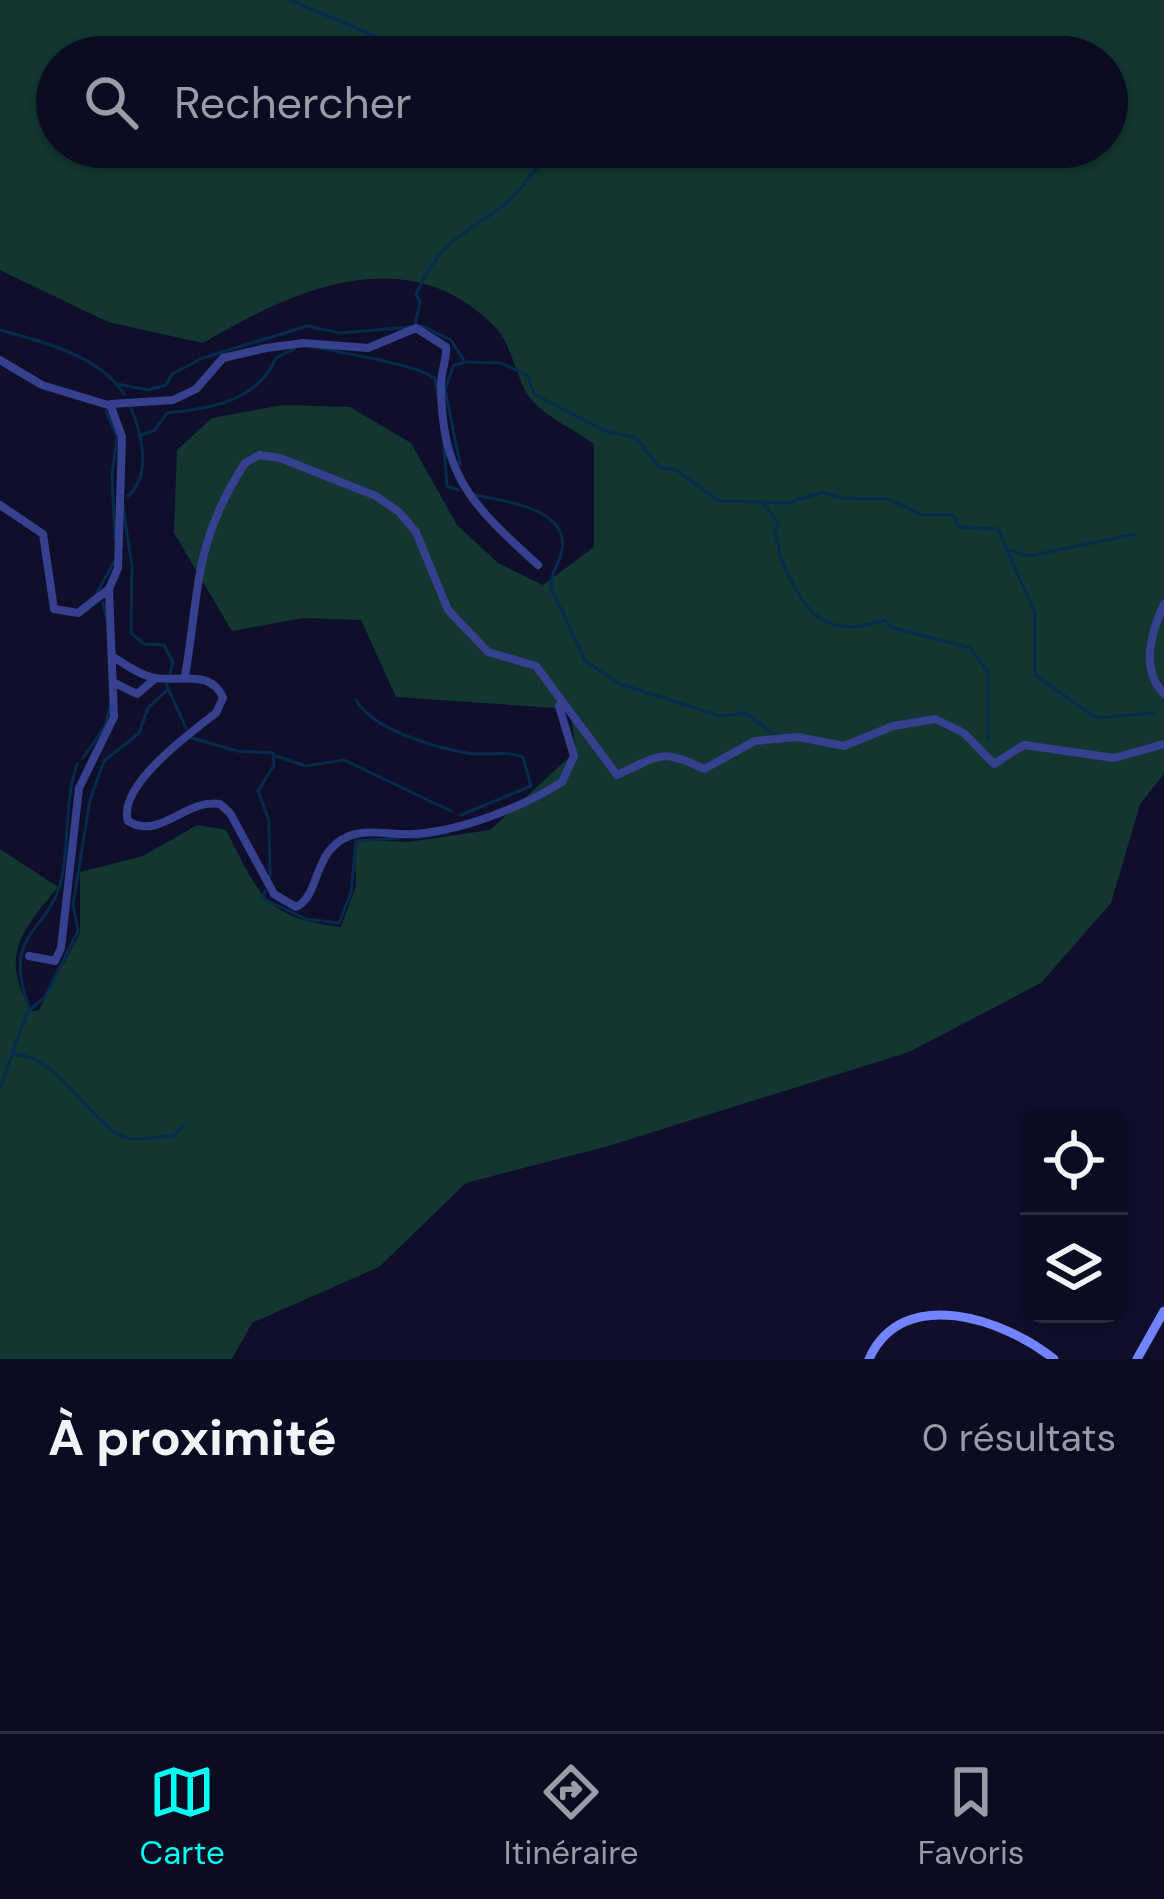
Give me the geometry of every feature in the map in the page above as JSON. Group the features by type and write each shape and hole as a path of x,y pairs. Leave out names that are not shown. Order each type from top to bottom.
{"street":[{"path":"0,361 42,385 110,406 186,395 218,362 235,354 304,343 368,348 406,330 426,331 446,349 441,385 462,488 477,510 538,565"},
{"path":"28,956 55,961 61,949 79,788 113,720 110,589 119,560 116,491 122,440 110,406"},
{"path":"185,676 194,583 212,526 244,463 265,455 376,496 399,512 416,532 448,610 488,652 536,666 558,702 617,775 666,754 684,755 704,769 755,741 798,737 844,746 893,726 930,719 955,726 994,764 1024,745 1114,758 1164,744"},
{"path":"0,505 43,534 56,610 78,614 110,589"},
{"path":"1164,604 1149,664 1153,681 1164,694"},
{"path":"115,658 156,678 185,676 217,686 222,705 135,788 126,818 149,827 204,803 220,804 274,895 296,907 306,902 321,861 345,838 427,833 500,810 562,782 574,756 558,702"},
{"path":"115,683 137,694 156,678"},
{"path":"1138,1359 1164,1311"},
{"path":"869,1359 892,1329 914,1316 935,1312 1017,1336 1054,1359"}],"green space":[{"path":"0,0 1164,0 1164,774 1140,804 1111,903 1041,983 909,1052 605,1147 466,1183 379,1267 252,1323 232,1359 0,1359 0,849 58,887 33,918 16,959 31,1011 39,1010 80,933 80,872 143,856 197,825 226,830 267,899 295,917 341,927 356,886 355,840 408,842 490,830 576,751 570,709 396,697 361,620 303,618 232,631 174,533 177,450 212,418 283,405 350,407 411,443 457,525 498,563 543,585 594,547 594,444 534,402 496,328 462,300 426,284 389,279 351,281 313,291 203,343 108,322 0,270"}],"waterway":[{"path":"290,0 374,36"},
{"path":"415,324 420,302 416,294 442,251 505,204 537,168"},
{"path":"117,384 148,390 166,385 172,374 203,358 307,326 340,333 422,326 451,340 465,362 501,363 527,375 534,394 605,431 636,438 660,468 675,469 719,501 788,503 822,492 841,498 888,499 922,515 953,515 959,527 998,529 1007,550 1029,556 1135,534"},
{"path":"0,330 85,360 124,394"},
{"path":"314,347 428,374 435,379 438,397"},
{"path":"139,436 155,430 167,413 216,405 245,393 268,373 276,358 294,349"},
{"path":"460,464 445,389 454,365 463,363"},
{"path":"128,496 142,465 141,441 130,406"},
{"path":"106,411 117,437 112,476 115,539"},
{"path":"443,436 447,486 458,490"},
{"path":"475,495 534,510 557,527 561,554 552,590 585,661 620,684 720,716 745,713 775,735"},
{"path":"765,505 779,524 774,533 789,577 818,617 845,626 885,620 890,627 970,648 988,672 988,737"},
{"path":"123,506 132,567 131,633 144,644 164,645 173,663 170,673"},
{"path":"1008,552 1035,613 1035,675 1096,718 1153,713"},
{"path":"97,593 115,560"},
{"path":"103,603 107,620"},
{"path":"166,684 186,728"},
{"path":"0,1089 27,1012 45,997 78,931 73,905 90,800 104,761 139,733 148,708 166,691"},
{"path":"356,700 376,720 422,742 467,753 523,757 531,786 461,815"},
{"path":"83,758 105,726 110,707"},
{"path":"192,738 237,751 273,753 274,765 258,791 269,821 270,877"},
{"path":"276,756 306,766 344,760 451,811"},
{"path":"29,1007 20,962 62,877 77,764"},
{"path":"415,838 447,833"},
{"path":"265,891 262,898 306,919 339,923 351,893 356,841 400,838"},
{"path":"15,1055 48,1068 122,1136 173,1136 184,1125"}]}
